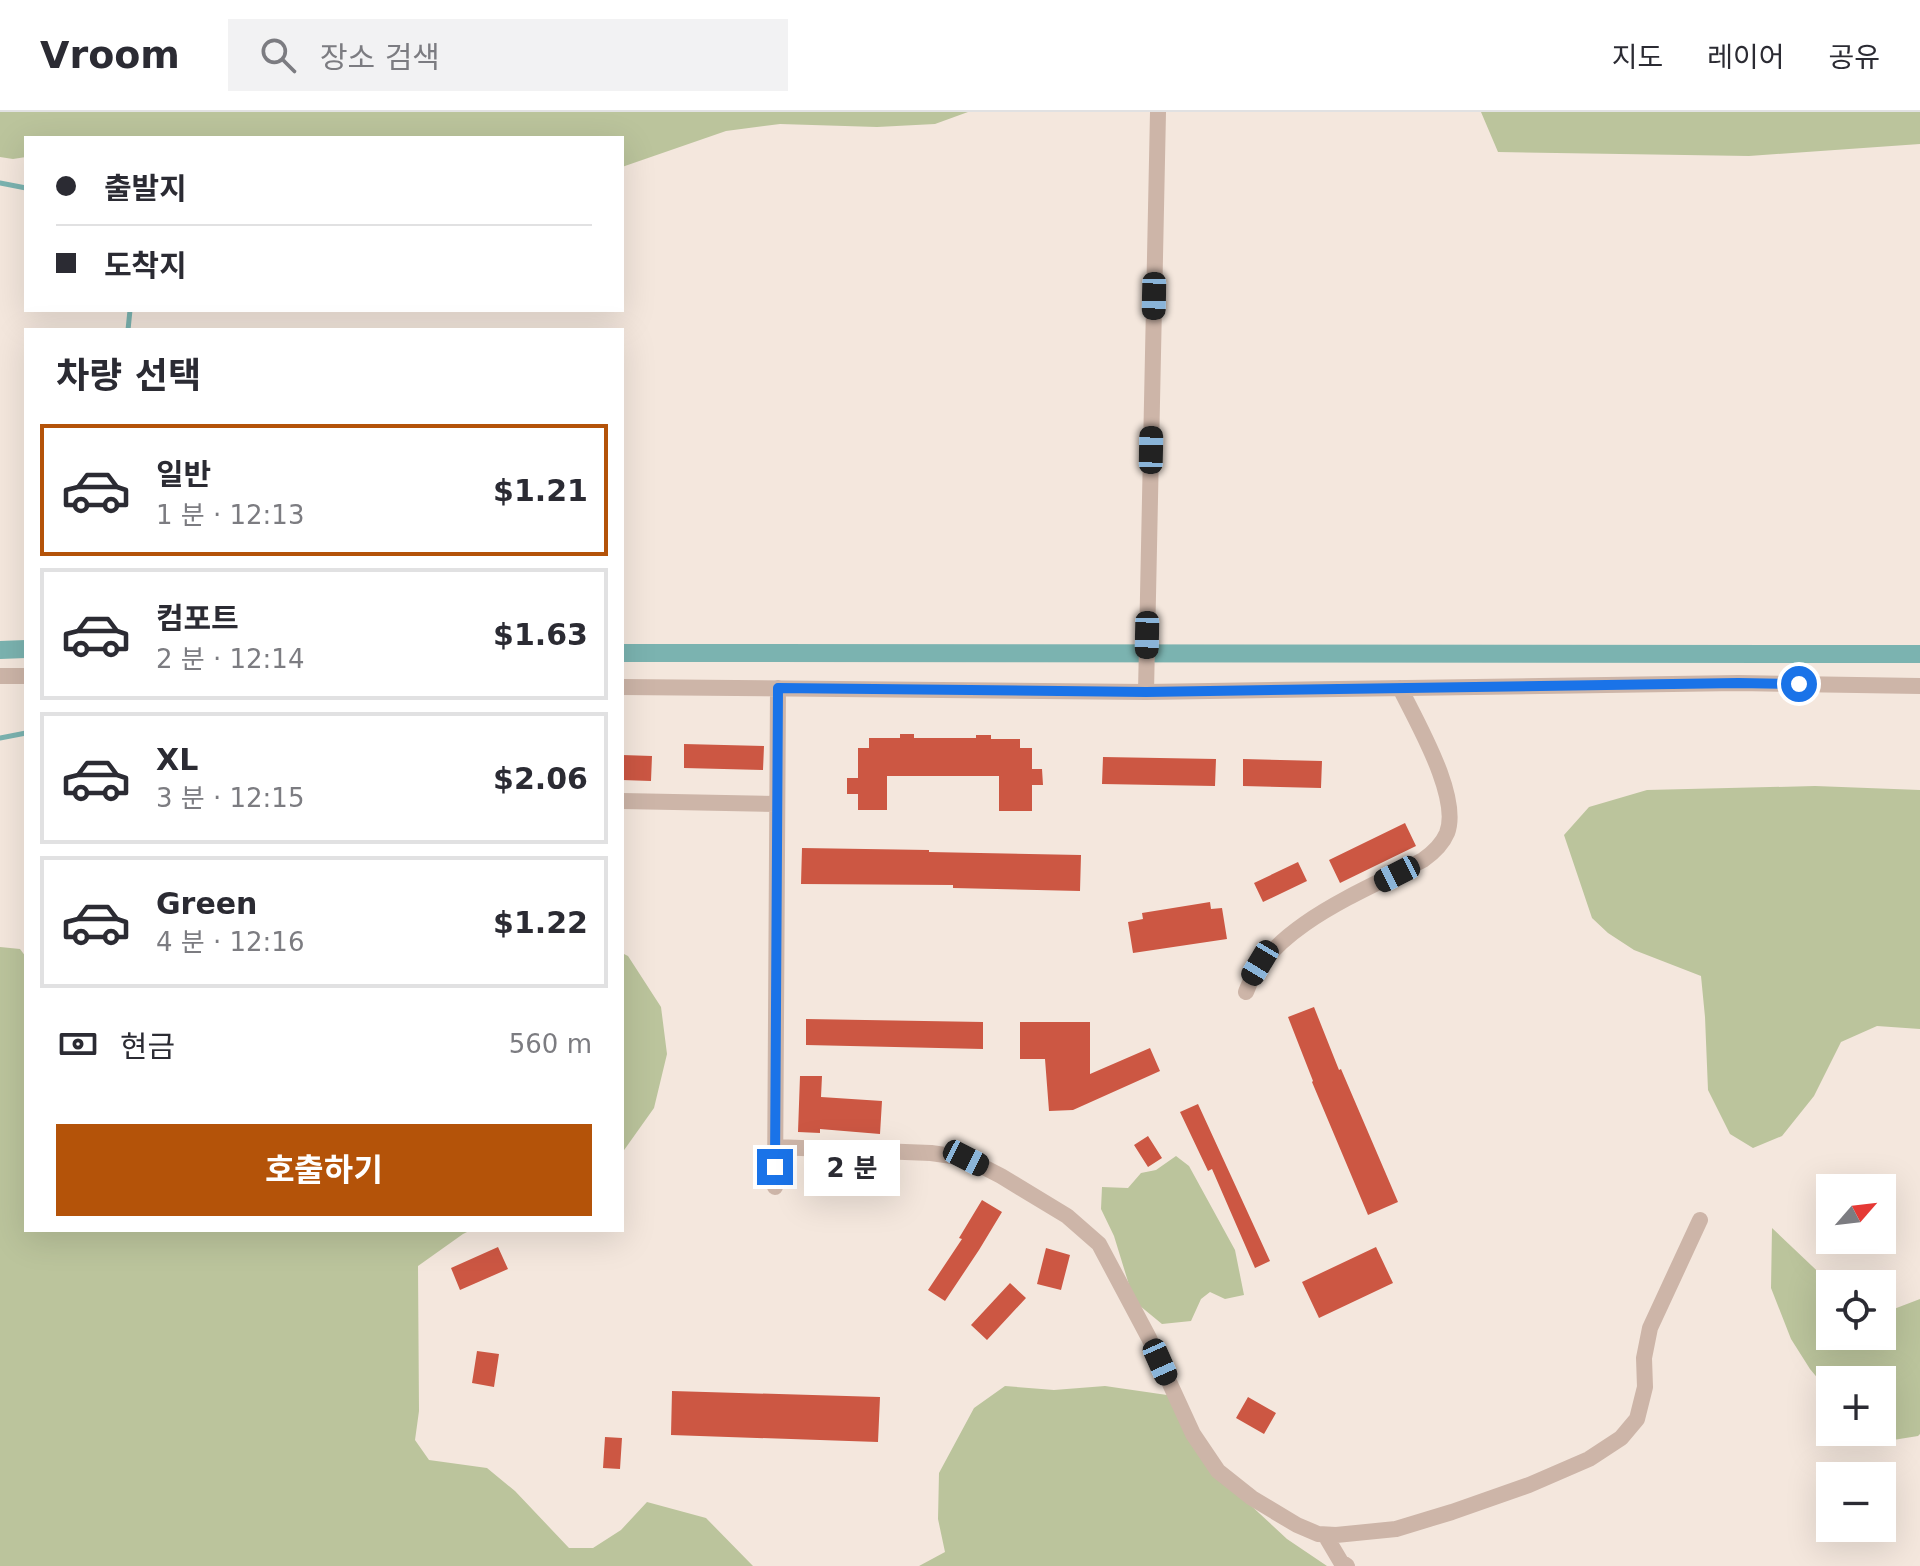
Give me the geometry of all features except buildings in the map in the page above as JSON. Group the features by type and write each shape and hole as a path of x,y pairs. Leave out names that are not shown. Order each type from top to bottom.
{"street":[{"path":"1146,686 1158,112"},
{"path":"0,676 24,676"},
{"path":"624,687 1400,688 1738,683 1920,686"},
{"path":"775,1187 778,688"},
{"path":"1246,992 1260,963 1289,934 1322,913 1423,860 1436,850 1447,833 1449,801 1425,738 1400,688"},
{"path":"624,801 776,804"},
{"path":"775,1147 931,1153 966,1158 1067,1216 1099,1244 1149,1338 1193,1434 1218,1471 1274,1512 1325,1535 1396,1529 1452,1512 1529,1485 1589,1459 1621,1438 1637,1419 1645,1387 1644,1358 1650,1328 1700,1220"},
{"path":"1325,1535 1341,1562 1347,1566"}],"green space":[{"path":"0,112 968,112 935,124 877,127 780,124 726,131 624,166 624,136 24,136 24,157 0,157"},
{"path":"1481,112 1920,112 1920,144 1749,156 1498,152"},
{"path":"1815,786 1920,790 1920,1029 1877,1026 1841,1042 1814,1096 1782,1136 1753,1148 1730,1134 1708,1090 1701,976 1634,950 1592,918 1564,835 1589,807 1647,790"},
{"path":"0,947 20,949 24,954 24,1232 467,1232 418,1266 419,1411 415,1440 429,1460 487,1468 515,1491 569,1548 593,1548 621,1530 647,1502 706,1518 753,1566 0,1566"},
{"path":"624,954 661,1007 667,1054 654,1108 624,1150"},
{"path":"1176,1156 1189,1166 1235,1250 1244,1295 1225,1299 1210,1292 1201,1299 1191,1321 1162,1324 1134,1301 1114,1236 1101,1209 1102,1187 1128,1188 1141,1173 1156,1170"},
{"path":"1772,1228 1816,1270 1816,1350 1896,1350 1896,1308 1920,1299 1920,1434 1896,1440 1896,1366 1816,1366 1816,1376 1791,1339 1771,1288"},
{"path":"1005,1386 1054,1390 1105,1386 1167,1395 1246,1501 1287,1539 1327,1566 919,1566 945,1552 938,1519 939,1473 974,1408"}],"waterway":[{"path":"0,183 24,188"},
{"path":"128,328 130,312"},
{"path":"0,650 24,649"},
{"path":"624,653 1920,654"},
{"path":"0,738 24,733"}],"route":[{"path":"775,1167 778,688 1146,692 1799,684"}]}
